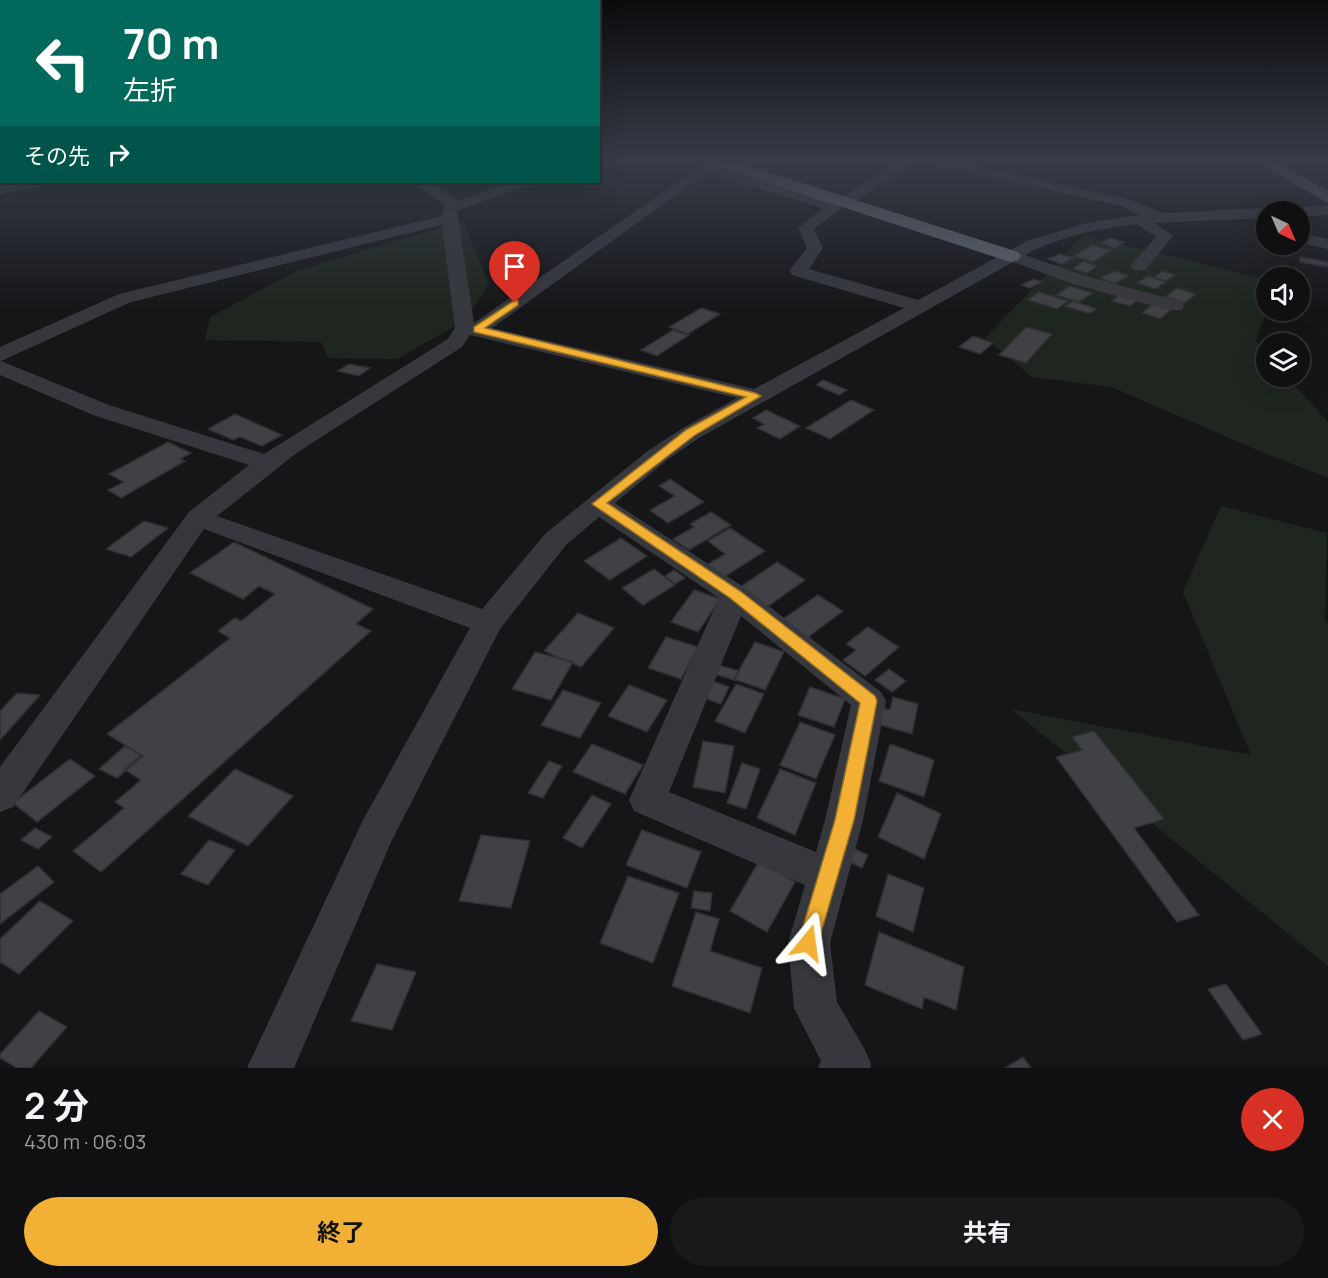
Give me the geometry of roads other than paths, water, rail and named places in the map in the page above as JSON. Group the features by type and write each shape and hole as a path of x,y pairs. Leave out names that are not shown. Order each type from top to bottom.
{"highway":[{"path":"868,210 1011,256"}],"street":[{"path":"449,210 452,213 471,329"},
{"path":"0,355 125,297 459,210"},
{"path":"0,796 198,518 228,491 268,463 455,343 471,329 643,210"},
{"path":"830,210 806,228 815,248 798,271 921,307"},
{"path":"1137,210 1152,220 1165,236 1139,266"},
{"path":"1310,211 1328,210"},
{"path":"1246,214 1256,220"},
{"path":"270,1068 376,832 488,624 556,539 690,432 1011,256 1068,230 1107,223 1256,214"},
{"path":"1310,240 1328,244"},
{"path":"1011,256 1079,280 1175,306"},
{"path":"471,329 755,396"},
{"path":"0,367 101,410 268,463"},
{"path":"598,504 735,595 869,701 844,820 808,943 816,1008 848,1064 841,1068"},
{"path":"198,518 488,624"},
{"path":"735,595 647,800 828,876"}]}
